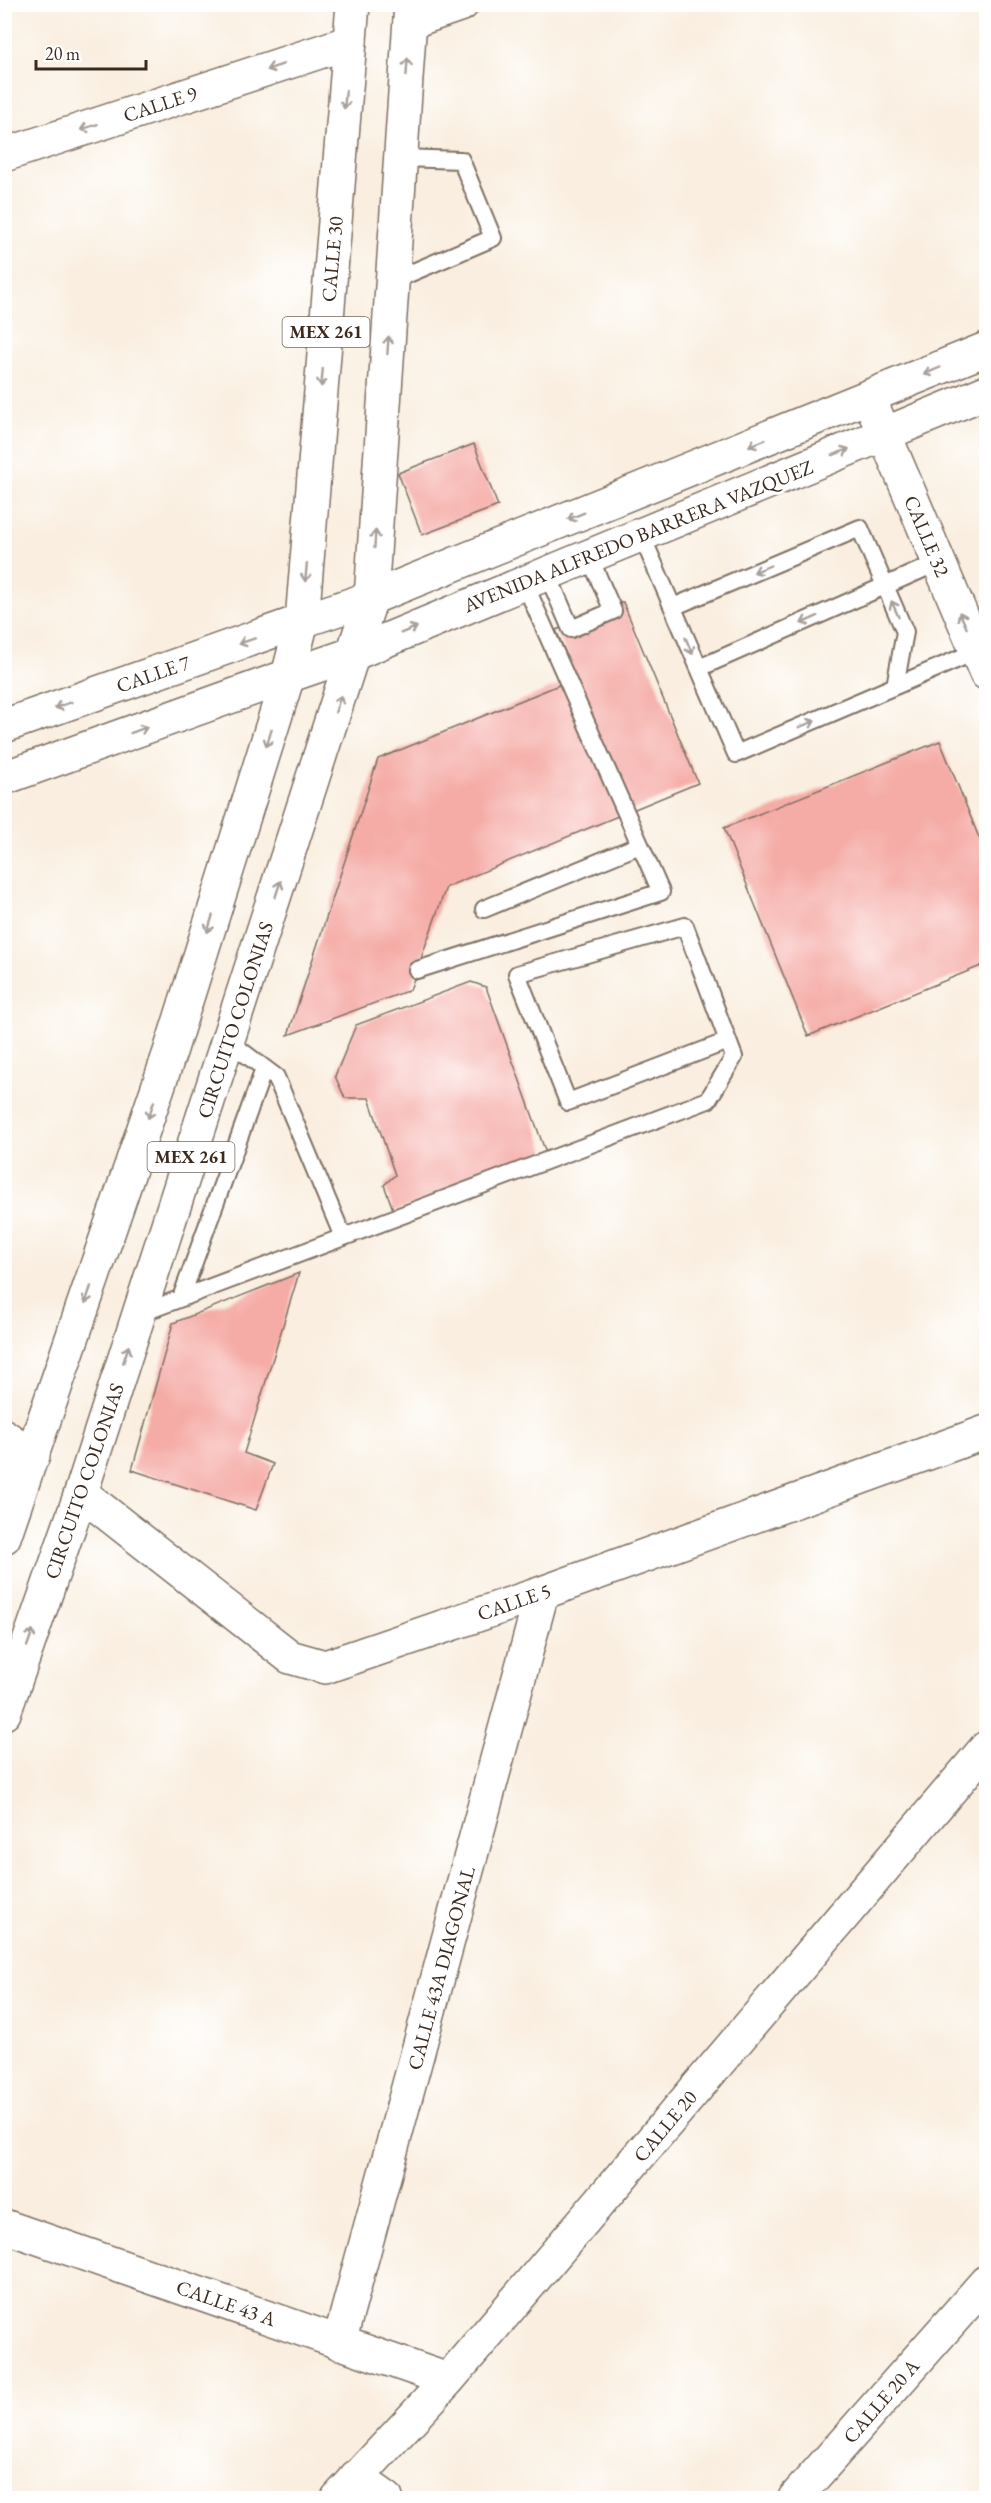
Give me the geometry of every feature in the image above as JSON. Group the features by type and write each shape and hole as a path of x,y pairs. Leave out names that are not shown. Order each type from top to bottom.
{"street":[{"name":"CALLE 30","path":"302,621 353,4"},
{"path":"410,13 462,4"},
{"name":"MEX 261","path":"371,598 410,13"},
{"name":"CALLE 9","path":"4,155 350,42"},
{"path":"302,621 371,598 987,349"},
{"name":"AVENIDA ALFREDO BARRERA VAZQUEZ","path":"288,676 355,653 987,392"},
{"name":"CALLE 32","path":"869,398 982,662"},
{"name":"CIRCUITO COLONIAS","path":"4,1713 81,1493 371,598"},
{"name":"MEX 261","path":"4,1537 170,1052 288,676 302,621"},
{"name":"CALLE 7","path":"4,726 302,621"},
{"path":"4,778 288,676"},
{"name":"CALLE 5","path":"81,1493 290,1657 325,1667 542,1593 987,1432"},
{"path":"4,1436 33,1456"},
{"name":"CALLE 43A DIAGONAL","path":"339,2343 542,1593"},
{"name":"CALLE 20","path":"347,2488 448,2380 987,1748"},
{"name":"CALLE 43 A","path":"4,2226 448,2380"},
{"name":"CALLE 20 A","path":"795,2499 980,2301"},
{"path":"347,2488 386,2499"}],"lane":[{"path":"392,281 493,238 461,160 401,158"},
{"path":"673,607 860,528 905,632 895,686"},
{"path":"641,534 736,754 895,686 982,662"},
{"path":"536,578 571,629 613,611 589,556"},
{"path":"699,668 939,562"},
{"path":"417,970 661,892 640,845 536,578"},
{"path":"484,909 640,845"},
{"path":"139,1314 708,1100 734,1057 685,926 516,974 568,1102 728,1041"},
{"path":"228,1041 276,1077 343,1237"},
{"path":"181,1298 264,1069"}],"building":[{"path":"474,444 498,506 422,535 398,473"},
{"path":"623,602 698,783 446,887 410,990 288,1035 378,759 576,678 556,630"},
{"path":"940,741 986,855 986,964 808,1036 724,828"},
{"path":"471,982 486,987 546,1153 394,1212 384,1185 395,1175 369,1098 345,1098 335,1076 356,1025"},
{"path":"299,1273 244,1453 273,1464 256,1510 132,1470 173,1323"}]}
